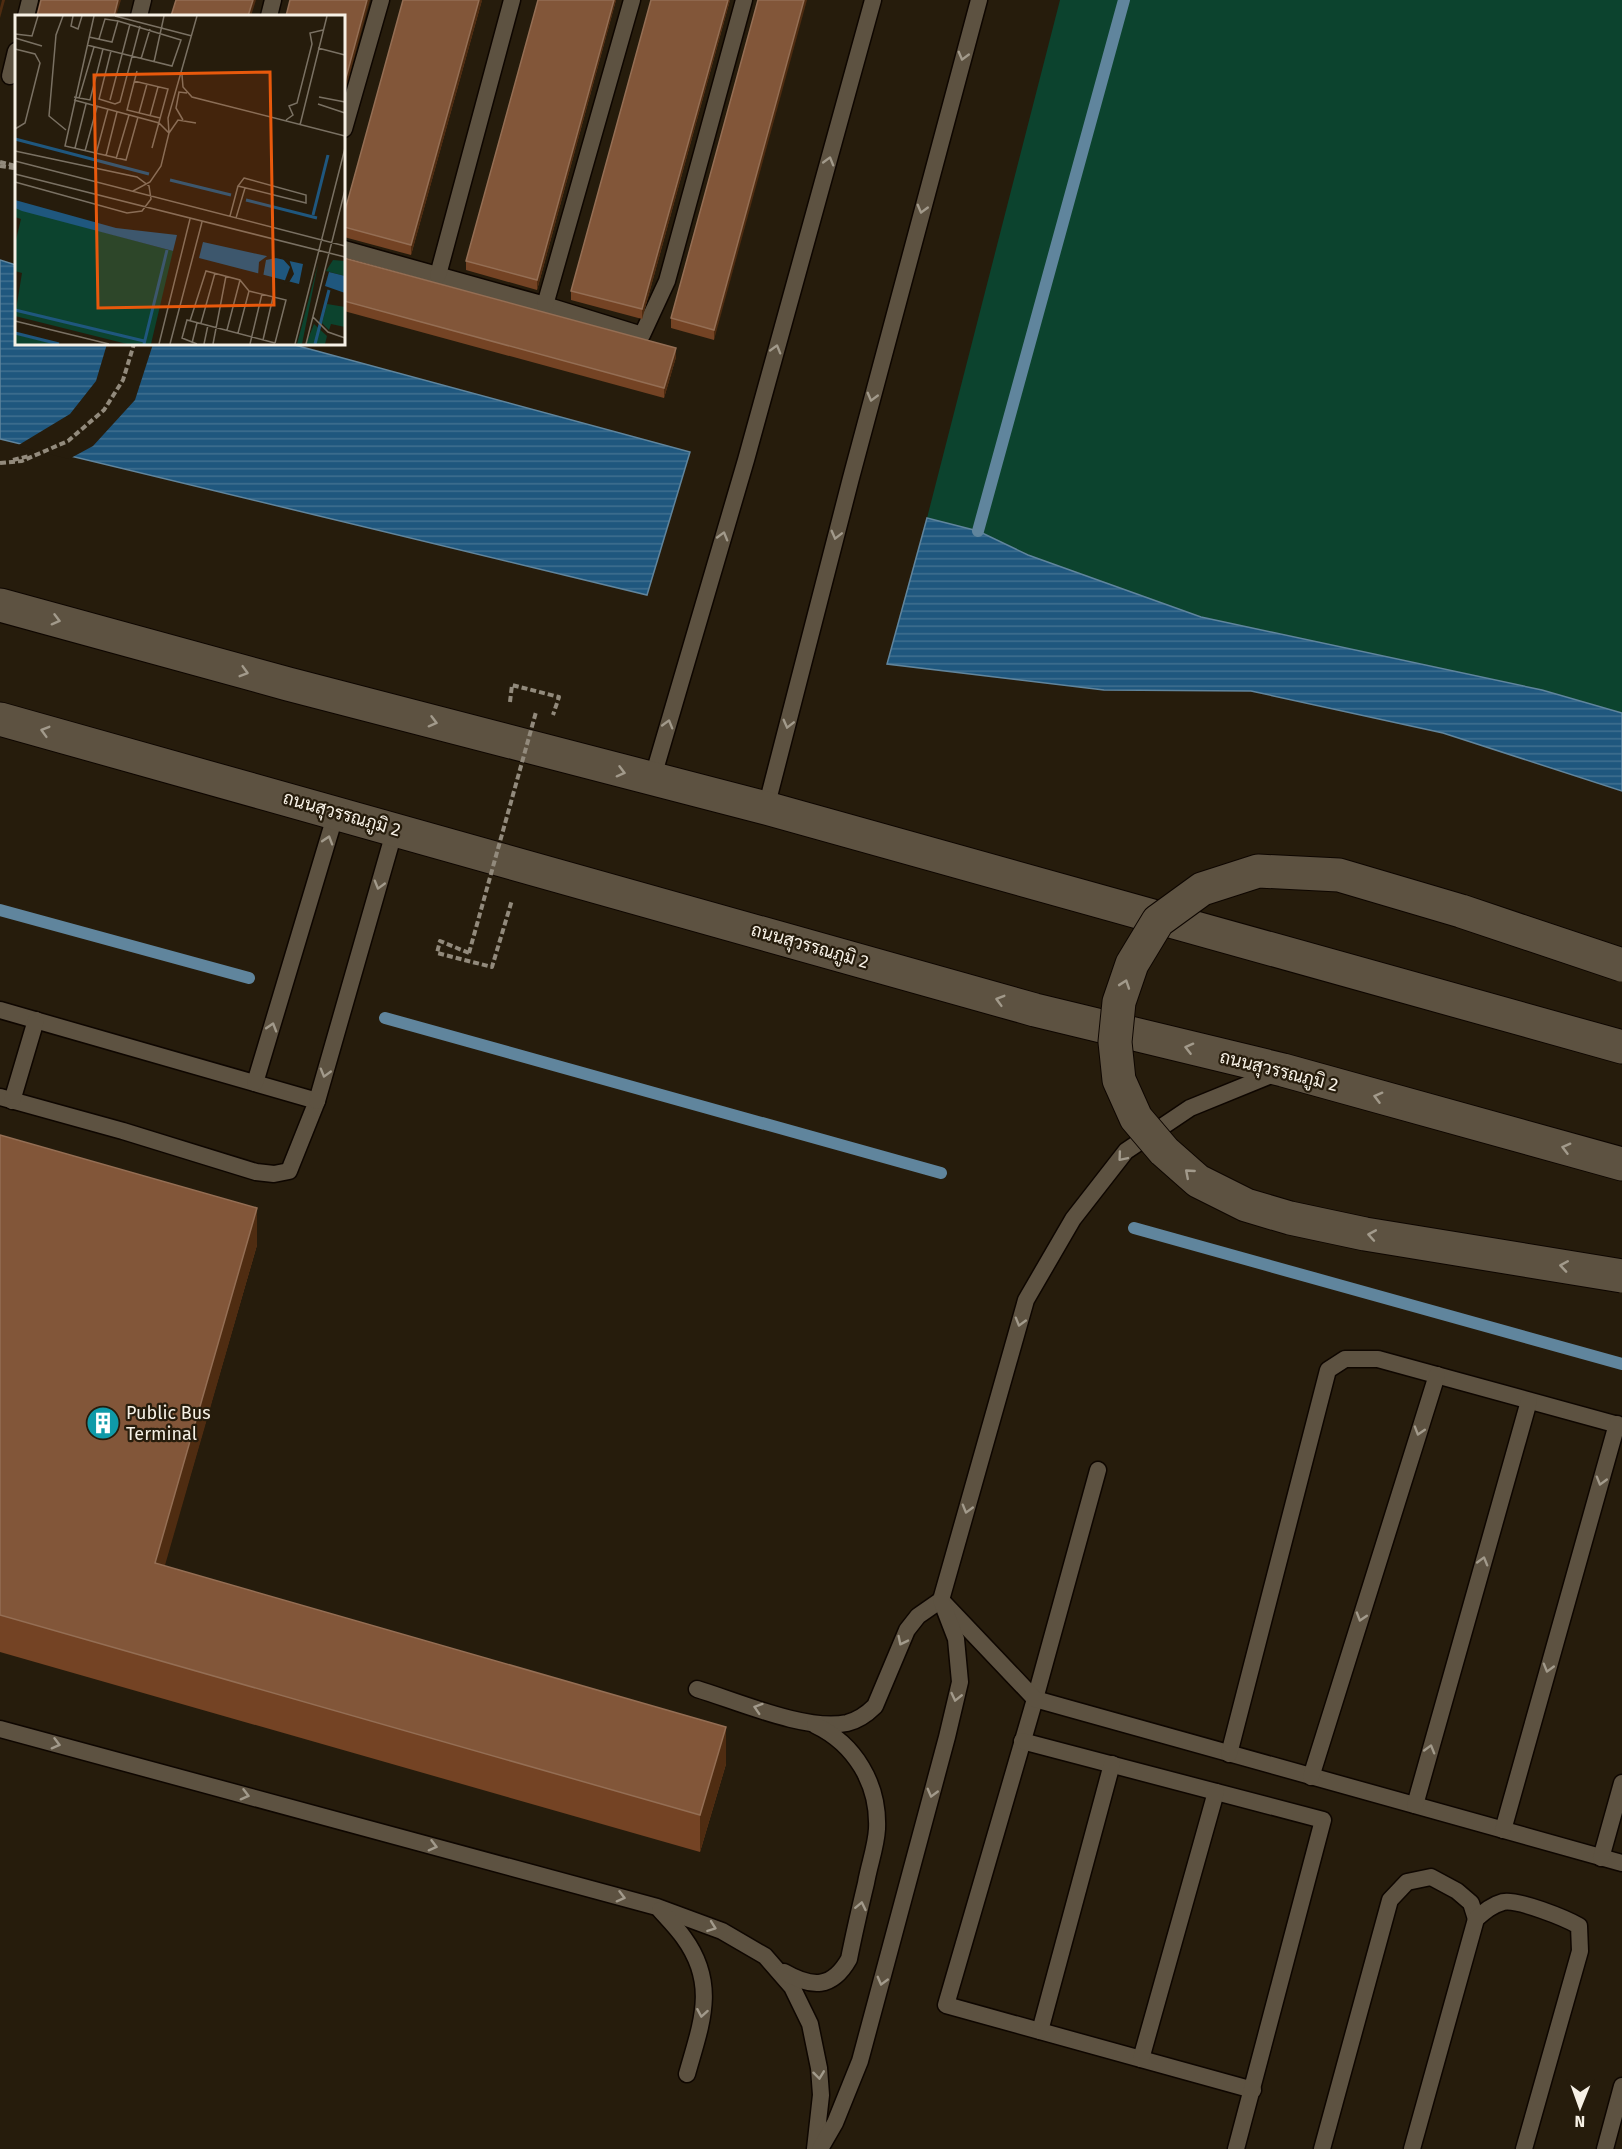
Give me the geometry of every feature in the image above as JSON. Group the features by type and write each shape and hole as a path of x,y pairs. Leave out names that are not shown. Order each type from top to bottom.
{"street":[{"path":"0,605 288,684 766,808 1622,1047"},
{"name":"ถนนสุวรรณภูมิ 2","path":"0,719 1035,1010 1283,1070 1622,1164"},
{"path":"1622,965 1461,911 1339,875 1258,871 1202,890 1158,921 1132,964 1119,1002 1115,1042 1119,1080 1136,1118 1164,1151 1198,1181 1246,1205 1290,1218 1365,1234 1622,1276"}],"lane":[{"path":"26,15 30,0"},
{"path":"139,15 143,0"},
{"path":"269,15 273,0"},
{"path":"345,126 381,0"},
{"path":"438,275 512,0"},
{"path":"545,305 632,0"},
{"path":"345,249 545,305 642,335 667,281 744,0"},
{"path":"652,780 746,460 873,0"},
{"path":"766,808 851,478 979,0"},
{"path":"9,76 15,55"},
{"path":"255,1083 336,813"},
{"path":"36,1020 6,1099 123,1131 256,1172 274,1174 289,1171 317,1101 395,829"},
{"path":"0,1010 317,1101"},
{"path":"820,2149 836,2123 860,2061 944,1748 960,1682 956,1639 941,1600 1026,1300 1073,1219 1126,1151 1190,1108 1283,1070"},
{"path":"1229,1754 1328,1370 1345,1359 1378,1359 1619,1425 1503,1830"},
{"path":"1311,1777 1437,1375"},
{"path":"1415,1805 1529,1401"},
{"path":"1098,1470 1035,1699 946,2005 1253,2090"},
{"path":"941,1600 1035,1699 1622,1863"},
{"path":"811,1724 846,1723 868,1714 881,1694 907,1630 918,1616 941,1600"},
{"path":"697,1689 811,1724 839,1739 863,1768 875,1799 877,1829 849,1959 840,1975 825,1982 811,1984 775,1967"},
{"path":"0,1729 657,1907 723,1931 765,1956 792,1987 810,2024 819,2068 821,2095 815,2149"},
{"path":"1022,1741 1323,1820 1236,2149"},
{"path":"1040,2031 1112,1764"},
{"path":"1601,1858 1622,1783"},
{"path":"1142,2059 1216,1792"},
{"path":"1322,2149 1390,1900 1407,1882 1431,1877 1457,1891 1471,1903 1476,1919 1412,2149"},
{"path":"1476,1919 1492,1905 1507,1901 1561,1916 1579,1926 1580,1951 1524,2149"},
{"path":"657,1907 684,1938 698,1961 705,1988 703,2013 687,2074"},
{"path":"1605,2149 1622,2086"}],"path":[{"path":"0,162 15,168"},
{"path":"0,167 15,168"},
{"path":"0,463 22,461 68,441 104,410 123,380 133,345"},
{"path":"518,705 509,702 512,685 559,697"},
{"path":"522,865 492,967 437,953 440,941 469,953 536,712 527,709"}],"green space":[{"path":"1060,0 1622,0 1622,713 1542,690 1201,617 1028,555 978,531 927,518"}],"water":[{"path":"0,260 15,265 15,345 295,345 690,452 647,595 0,439"},
{"path":"927,518 978,531 1028,555 1201,617 1542,690 1622,713 1622,791 1443,733 1251,691 1104,690 887,664"}],"pier":[{"path":"107,345 153,345 135,400 93,446 69,459 17,446 70,414 96,381"}],"building":[{"path":"41,0 118,0 114,15 37,15"},
{"path":"176,0 253,0 248,15 171,15"},
{"path":"290,0 367,0 345,81 345,15 286,15"},
{"path":"403,0 479,0 411,245 345,227 345,210"},
{"path":"538,0 614,0 537,280 466,261"},
{"path":"651,0 728,0 642,309 571,291"},
{"path":"758,0 804,0 714,330 671,318"},
{"path":"345,258 676,348 664,388 345,301"},
{"name":"Public Bus Terminal","path":"0,1135 257,1208 155,1563 726,1727 700,1815 0,1615"}],"waterway":[{"path":"978,531 1124,0"},
{"path":"0,910 249,978"},
{"path":"385,1018 941,1173"},
{"path":"1134,1228 1622,1364"}],"place":[{"name":"Public Bus Terminal","path":"103,1423"}]}
